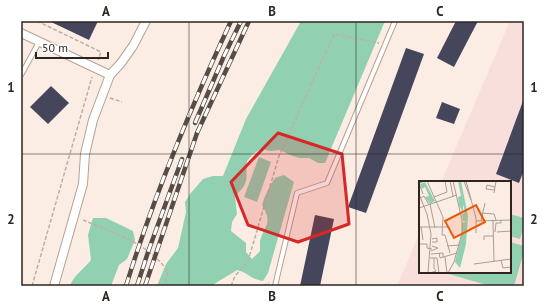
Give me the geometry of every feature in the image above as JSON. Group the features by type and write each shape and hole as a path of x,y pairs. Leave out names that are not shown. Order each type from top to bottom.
{"street":[{"path":"54,286 83,184 85,154 93,120 110,75 122,63 146,21"},
{"path":"21,33 110,75"}],"lane":[{"path":"275,286 297,193 327,183 395,21"},
{"path":"21,76 39,41"}],"path":[{"path":"32,286 90,81 101,52 37,21"},
{"path":"231,286 235,276 248,262 279,156 334,34 385,44"},
{"path":"73,216 139,245 162,263 168,272 164,286"}],"highlighted area":[{"path":"278,133 342,154 349,224 298,242 248,225 231,182"}],"shaded area":[{"path":"510,21 524,21 524,286 397,286 419,234 419,273 511,273 511,181 441,181"}],"green space":[{"path":"301,21 385,21 325,163 318,163 309,158 299,158 280,150 271,151 261,149 253,154 247,161 247,176 245,183 235,196 237,214 232,222 231,231 246,243 246,252 252,259 260,251 260,241 268,220 262,205 269,188 275,178 284,175 294,182 268,273 263,281 255,279 237,270 212,286 157,286 166,264 178,248 186,212 185,202 203,179 213,176 223,176 246,119"},
{"path":"259,157 271,162 257,202 244,197"},
{"path":"511,214 524,218 524,226 520,239 511,236"},
{"path":"93,218 106,218 133,231 135,240 127,259 119,265 111,286 70,286 71,282 91,260 88,235"},
{"path":"511,242 524,246 524,251 514,286 490,286 445,273 511,273"}],"building":[{"path":"49,21 98,21 89,40"},
{"path":"456,21 478,21 454,67 437,58"},
{"path":"406,48 424,54 366,213 348,207"},
{"path":"51,86 69,103 48,124 30,107"},
{"path":"523,101 524,170 519,183 496,174"},
{"path":"442,102 460,109 454,124 436,118"},
{"path":"315,215 334,219 320,286 300,286"}],"railway":[{"path":"126,286 149,218 174,152 231,21"},
{"path":"195,123 241,21"},
{"path":"145,286 197,133 249,21"},
{"path":"137,286 182,159"}]}
